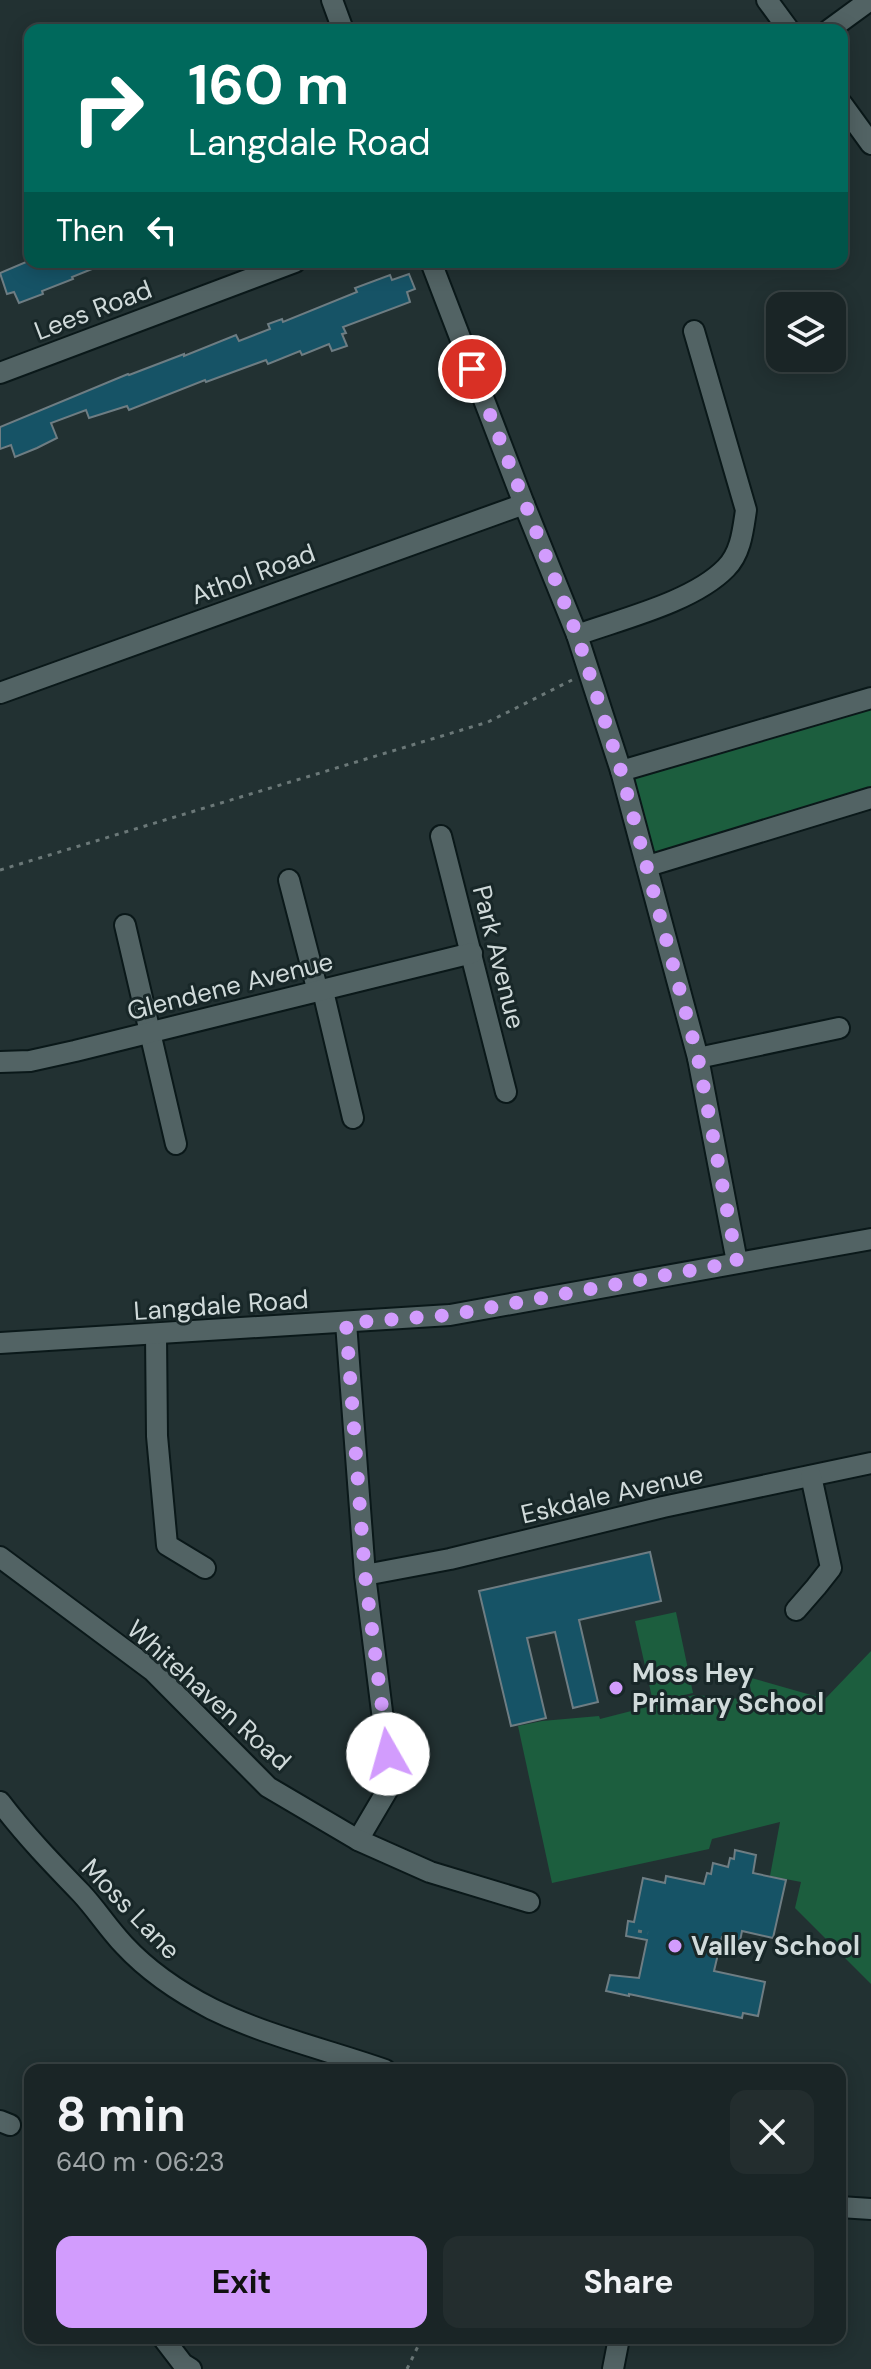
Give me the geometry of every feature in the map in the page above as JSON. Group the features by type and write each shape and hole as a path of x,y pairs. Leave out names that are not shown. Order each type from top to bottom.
{"street":[{"path":"332,0 341,24"},
{"path":"767,0 784,24"},
{"path":"837,24 870,0"},
{"path":"848,112 871,144"},
{"name":"Lees Road","path":"0,373 279,268"},
{"path":"433,268 577,635 621,771 698,1058 737,1262"},
{"path":"577,635 682,598 703,587 727,567 742,540 746,510 694,331"},
{"name":"Athol Road","path":"0,693 524,504"},
{"path":"621,771 871,698"},
{"path":"648,866 871,798"},
{"name":"Park Avenue","path":"441,836 506,1092"},
{"path":"289,880 353,1118"},
{"path":"125,925 176,1144"},
{"name":"Glendene Avenue","path":"0,1062 30,1061 472,953"},
{"path":"698,1058 839,1028"},
{"name":"Langdale Road","path":"0,1343 450,1315 871,1239"},
{"path":"346,1323 365,1575 391,1784 358,1840"},
{"path":"156,1335 157,1436 167,1545 205,1568"},
{"name":"Eskdale Avenue","path":"365,1575 450,1559 663,1507 871,1463"},
{"path":"796,1610 831,1568 811,1476"},
{"name":"Whitehaven Road","path":"0,1557 153,1671 268,1787 358,1840 430,1872 529,1902"},
{"name":"Moss Lane","path":"0,1802 35,1846 152,1972 182,1993 228,2016 269,2033 366,2064"},
{"path":"846,2207 871,2209"},
{"path":"168,2344 183,2364 191,2369"},
{"path":"613,2369 618,2344"}],"path":[{"path":"0,870 488,722 588,671"},
{"path":"638,1931 648,1933"},
{"path":"407,2369 419,2344"}],"green space":[{"path":"871,698 871,798 648,866 621,771"},
{"path":"676,1612 693,1693 653,1702 635,1621"},
{"path":"871,1651 871,1984 795,1908 801,1882 770,1876 780,1822 712,1839 709,1849 552,1883 518,1726 599,1716 600,1719 694,1695 753,1700 748,1677 825,1699"}],"building":[{"path":"24,263 24,268 94,268 19,303 14,292 7,294 0,273"},
{"path":"409,274 415,289 407,292 410,302 343,327 346,333 342,334 347,346 332,351 329,344 268,364 266,360 129,410 127,406 89,418 86,410 51,423 57,438 37,448 15,457 11,445 0,449 0,427 128,374 236,335 239,341 270,329 268,324 282,319 283,322 357,292 355,288 390,275 392,280"},
{"path":"650,1552 661,1601 579,1620 598,1702 573,1708 555,1632 527,1638 546,1718 511,1726 479,1591"},
{"path":"735,1850 756,1855 753,1873 786,1880 773,1938 742,1931 740,1941 722,1937 714,1971 765,1982 758,2016 743,2013 742,2018 606,1991 610,1975 639,1978 647,1940 626,1936 628,1921 634,1922 643,1878 665,1883 666,1876 704,1884 707,1873 711,1874 713,1863 728,1867 730,1858 734,1859"}],"place":[{"name":"Moss Hey Primary School","path":"616,1688"},
{"name":"Valley School","path":"675,1946"}],"route":[{"path":"388,1754 365,1575 346,1323 450,1315 737,1262 698,1058 621,771 577,635 472,369"}]}
